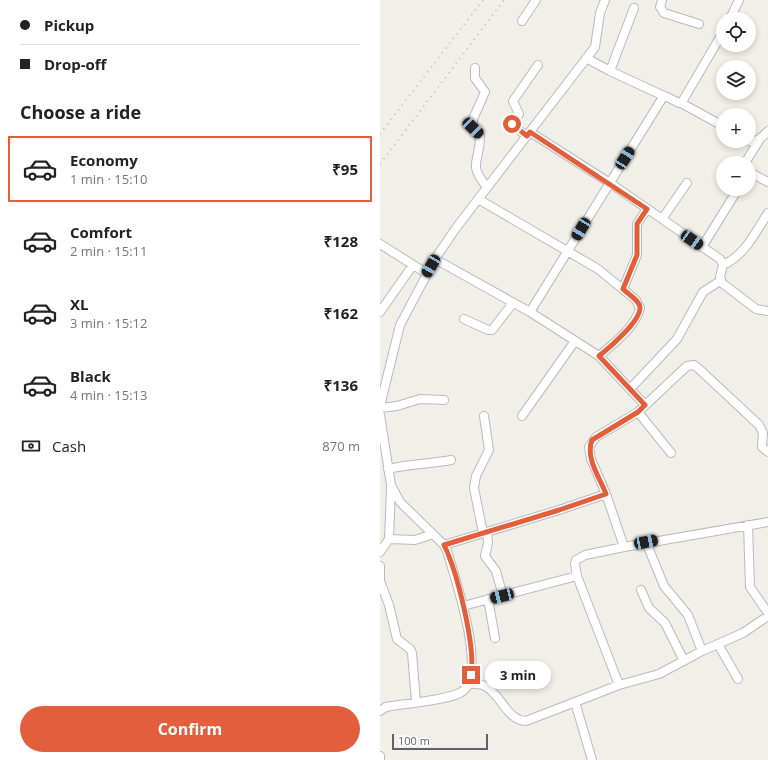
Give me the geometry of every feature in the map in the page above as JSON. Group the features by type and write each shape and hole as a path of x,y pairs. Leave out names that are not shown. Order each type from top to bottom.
{"street":[{"path":"522,21 536,0"},
{"path":"444,400 420,399 397,406 380,407 400,325 426,273 435,259 478,199 596,43 600,13 605,0"},
{"path":"662,0 660,7 664,13 699,24"},
{"path":"733,12 739,0"},
{"path":"610,71 634,8"},
{"path":"681,103 716,44"},
{"path":"586,58 610,71 681,103 716,122"},
{"path":"538,65 513,101 519,114 513,123 513,126 610,183 722,260 723,265 720,280 703,292 677,339 630,389"},
{"path":"475,68 475,78 485,92 473,120 473,128 480,136 475,170 487,188"},
{"path":"530,312 664,96"},
{"path":"749,156 760,139 768,130"},
{"path":"756,141 760,139"},
{"path":"756,176 768,182"},
{"path":"662,219 687,183"},
{"path":"702,247 734,196"},
{"path":"478,199 598,269 636,300 639,305 639,312 621,337 599,356"},
{"path":"623,289 637,255 637,224 647,209"},
{"path":"723,265 732,261 744,249 768,213"},
{"path":"380,244 426,273"},
{"path":"435,259 530,312 599,356 645,405"},
{"path":"380,312 413,265"},
{"path":"720,280 752,306 768,311"},
{"path":"464,319 488,330 492,330 513,303"},
{"path":"522,416 576,341"},
{"path":"624,547 606,494 591,459 590,447 592,440 638,412 687,366 694,365 759,425 763,433 762,447 768,452"},
{"path":"638,412 671,453"},
{"path":"380,415 388,469 394,494 400,502 444,545 463,606 472,660 469,683 459,694 386,707 380,710"},
{"path":"484,416 489,450 476,476 474,488 488,543 485,556 496,571 502,596"},
{"path":"388,469 413,464 429,464 452,460"},
{"path":"380,552 389,539 391,485"},
{"path":"444,545 606,494"},
{"path":"619,685 577,576 575,564 580,557 646,542 748,524 768,522"},
{"path":"469,683 485,686 514,717 521,721 526,721 619,685 659,674 702,651 743,633 768,615 750,587 748,524"},
{"path":"389,539 415,540 433,534"},
{"path":"646,542 664,586 688,615 702,651"},
{"path":"380,566 382,587 389,605 397,639 410,649 412,653 416,702"},
{"path":"463,606 577,576"},
{"path":"641,590 649,608 665,623 684,661"},
{"path":"488,599 495,638"},
{"path":"718,644 738,680"},
{"path":"575,702 592,760"}],"railway":[{"path":"380,134 483,0"},
{"path":"380,164 504,0"}],"route":[{"path":"471,675 472,660 463,606 444,545 606,494 591,459 590,447 592,440 638,412 645,405 599,356 621,337 639,312 640,308 636,300 623,289 637,255 637,224 647,209 610,183 530,132 527,136 515,128 512,124"}]}
